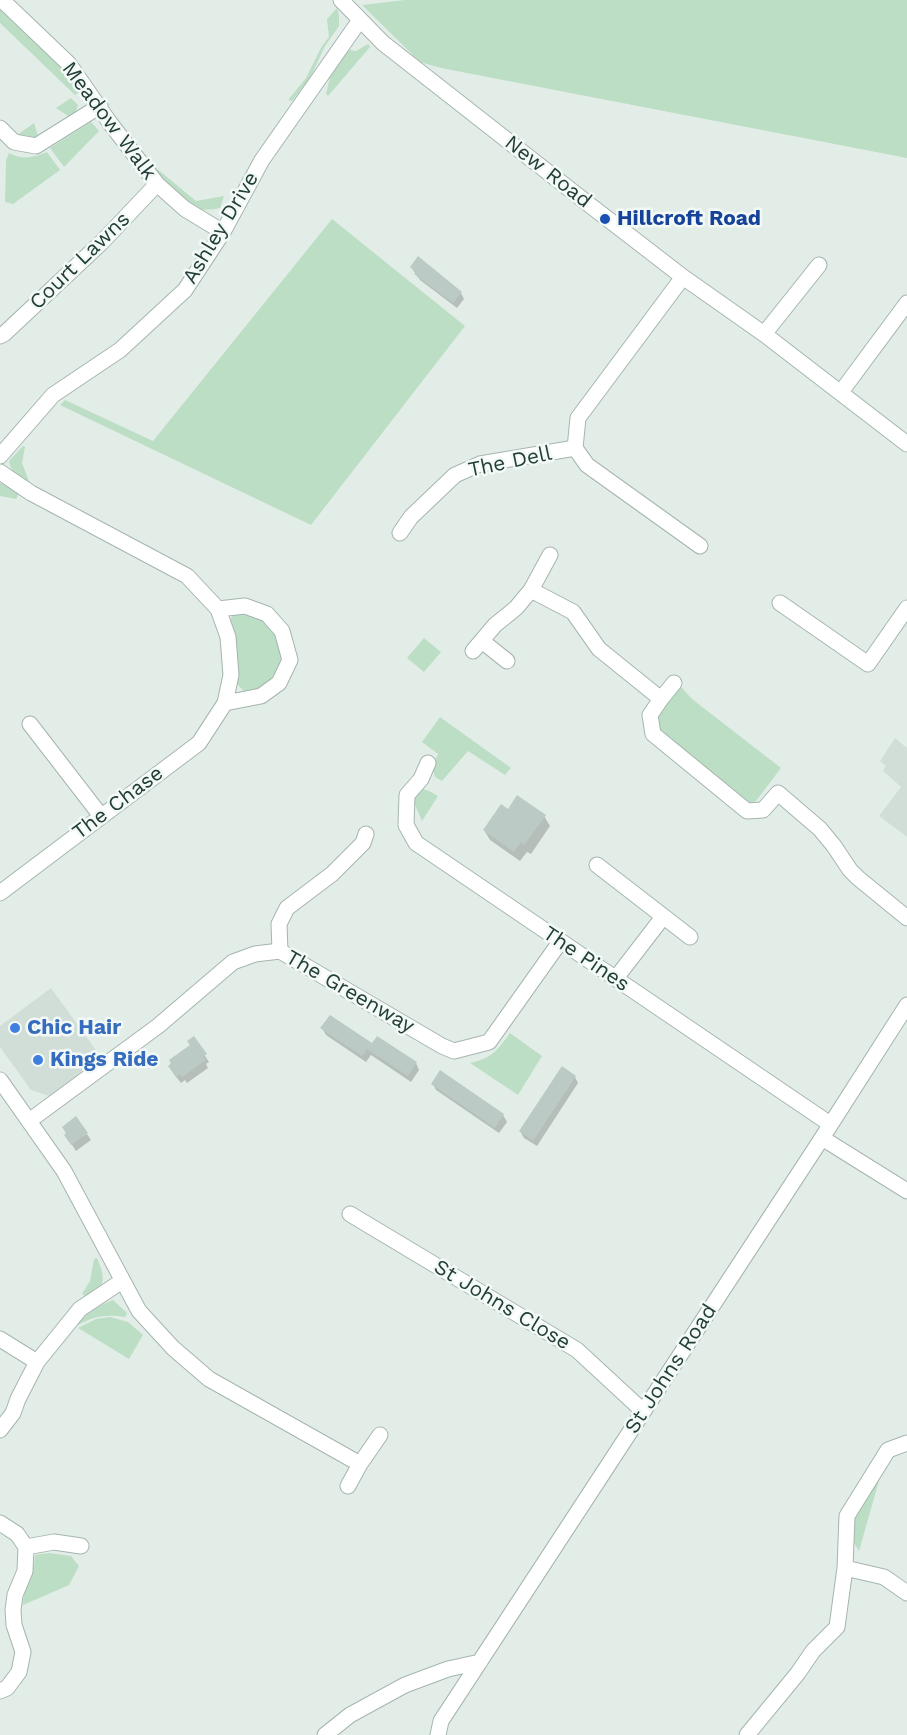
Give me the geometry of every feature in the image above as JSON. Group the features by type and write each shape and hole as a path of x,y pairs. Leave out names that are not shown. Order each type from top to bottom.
{"street":[{"name":"Meadow Walk","path":"2,0 69,64 110,123 157,184 185,209 223,232"},
{"name":"New Road","path":"341,0 383,43 683,277 764,334 907,444"},
{"name":"Ashley Drive","path":"0,456 52,395 120,350 185,290 223,232 262,160 360,20"},
{"path":"0,128 14,142 36,146 100,106"},
{"name":"Court Lawns","path":"0,336 102,242 157,184"},
{"path":"764,334 819,265"},
{"path":"683,277 578,418 574,448 587,465 700,546"},
{"path":"841,392 907,303"},
{"name":"The Dell","path":"399,533 411,517 455,475 480,464 574,448"},
{"name":"The Chase","path":"0,472 31,493 187,576 218,609 228,637 231,675 225,703 199,742 0,893"},
{"path":"507,661 477,646 531,590 550,555"},
{"path":"531,590 573,612 599,648 661,699"},
{"path":"780,603 868,664 907,608"},
{"path":"218,609 245,606 267,614 282,631 290,660 279,683 261,696 225,703"},
{"path":"674,683 650,715 653,734 747,810 763,810 778,793 820,828 858,878 907,918"},
{"path":"30,724 101,816"},
{"name":"The Pines","path":"428,763 421,779 407,795 406,825 416,843 616,978 907,1191"},
{"path":"280,951 279,924 287,908 333,874 363,843 366,834"},
{"path":"597,865 690,937"},
{"path":"616,978 663,917"},
{"name":"The Greenway","path":"29,1121 158,1026 233,962 255,954 280,951 454,1051 489,1042 560,942"},
{"name":"St Johns Road","path":"438,1735 441,1721 907,1005"},
{"path":"0,1080 64,1171 139,1311 173,1348 209,1378 360,1464"},
{"name":"St Johns Close","path":"350,1214 577,1350 643,1412"},
{"path":"0,1430 13,1413 18,1398 37,1362 80,1309 122,1281"},
{"path":"0,1339 37,1362"},
{"path":"348,1486 380,1435"},
{"path":"747,1735 813,1651 837,1627 845,1568 847,1516 888,1450 907,1443"},
{"path":"0,1523 17,1534 26,1547 25,1571 15,1595 13,1610 14,1625 23,1652 19,1672 7,1688 0,1691"},
{"path":"26,1547 54,1542 81,1546"},
{"path":"845,1568 884,1577 907,1593"},
{"path":"325,1735 350,1715 405,1685 448,1669 480,1662"}],"shaded area":[{"path":"895,738 907,748 907,837 879,816 901,787 883,771 886,766 880,761"},
{"path":"51,988 101,1057 49,1096 31,1090 0,1047 0,1026"}],"green space":[{"path":"405,0 907,0 907,158 441,68 420,62 362,5"},
{"path":"0,8 55,61 78,93 75,95 0,23"},
{"path":"337,8 339,26 325,46 310,78 292,101 288,100 306,78 329,37 327,19"},
{"path":"368,44 370,47 328,96 326,94 330,77 342,53 350,50 356,51"},
{"path":"71,98 78,105 70,117 56,108"},
{"path":"91,122 99,131 64,167 50,148"},
{"path":"34,123 38,136 27,140 17,135"},
{"path":"47,152 60,170 13,204 5,202 6,160 9,153 19,157 28,157"},
{"path":"150,163 196,201 224,196 220,208 206,210 193,207 148,166"},
{"path":"332,219 465,326 311,525 60,405 65,400 153,441"},
{"path":"23,446 25,447 22,463 30,484 19,478 9,461"},
{"path":"0,483 19,494 16,499 0,496"},
{"path":"236,611 254,613 273,627 282,655 277,670 269,682 258,690 245,692 236,683 229,626"},
{"path":"424,638 441,652 424,672 407,658"},
{"path":"677,688 682,688 692,699 781,768 756,801 750,803 660,730 656,721 658,713"},
{"path":"440,717 511,768 505,775 468,751 442,781 435,777 434,766 438,754 422,742"},
{"path":"423,789 438,796 422,821 412,798 417,791"},
{"path":"510,1033 542,1056 518,1095 470,1063 484,1059 493,1053"},
{"path":"97,1258 103,1281 99,1289 88,1298 82,1294 90,1281 94,1259"},
{"path":"113,1300 127,1313 125,1317 100,1316 78,1325 77,1322 90,1312"},
{"path":"110,1317 128,1322 143,1335 129,1359 78,1328 96,1319"},
{"path":"882,1470 859,1551 851,1538 853,1514"},
{"path":"49,1553 71,1556 79,1566 69,1585 23,1605 35,1555"}],"building":[{"path":"418,256 462,292 453,303 414,274 416,272 410,267"},
{"path":"517,795 546,815 524,845 521,842 514,852 483,830 501,804 508,809"},
{"path":"330,1015 372,1043 377,1036 417,1062 408,1076 367,1049 362,1056 320,1028"},
{"path":"194,1036 207,1054 203,1057 206,1060 182,1077 180,1074 176,1077 168,1066 171,1063 169,1060 190,1045 187,1041"},
{"path":"562,1066 576,1076 533,1141 519,1131"},
{"path":"440,1070 504,1114 495,1128 431,1084"},
{"path":"76,1116 88,1133 71,1145 62,1127"}],"place":[{"name":"Hillcroft Road","path":"605,219"},
{"name":"Chic Hair","path":"15,1028"},
{"name":"Kings Ride","path":"38,1060"}]}
